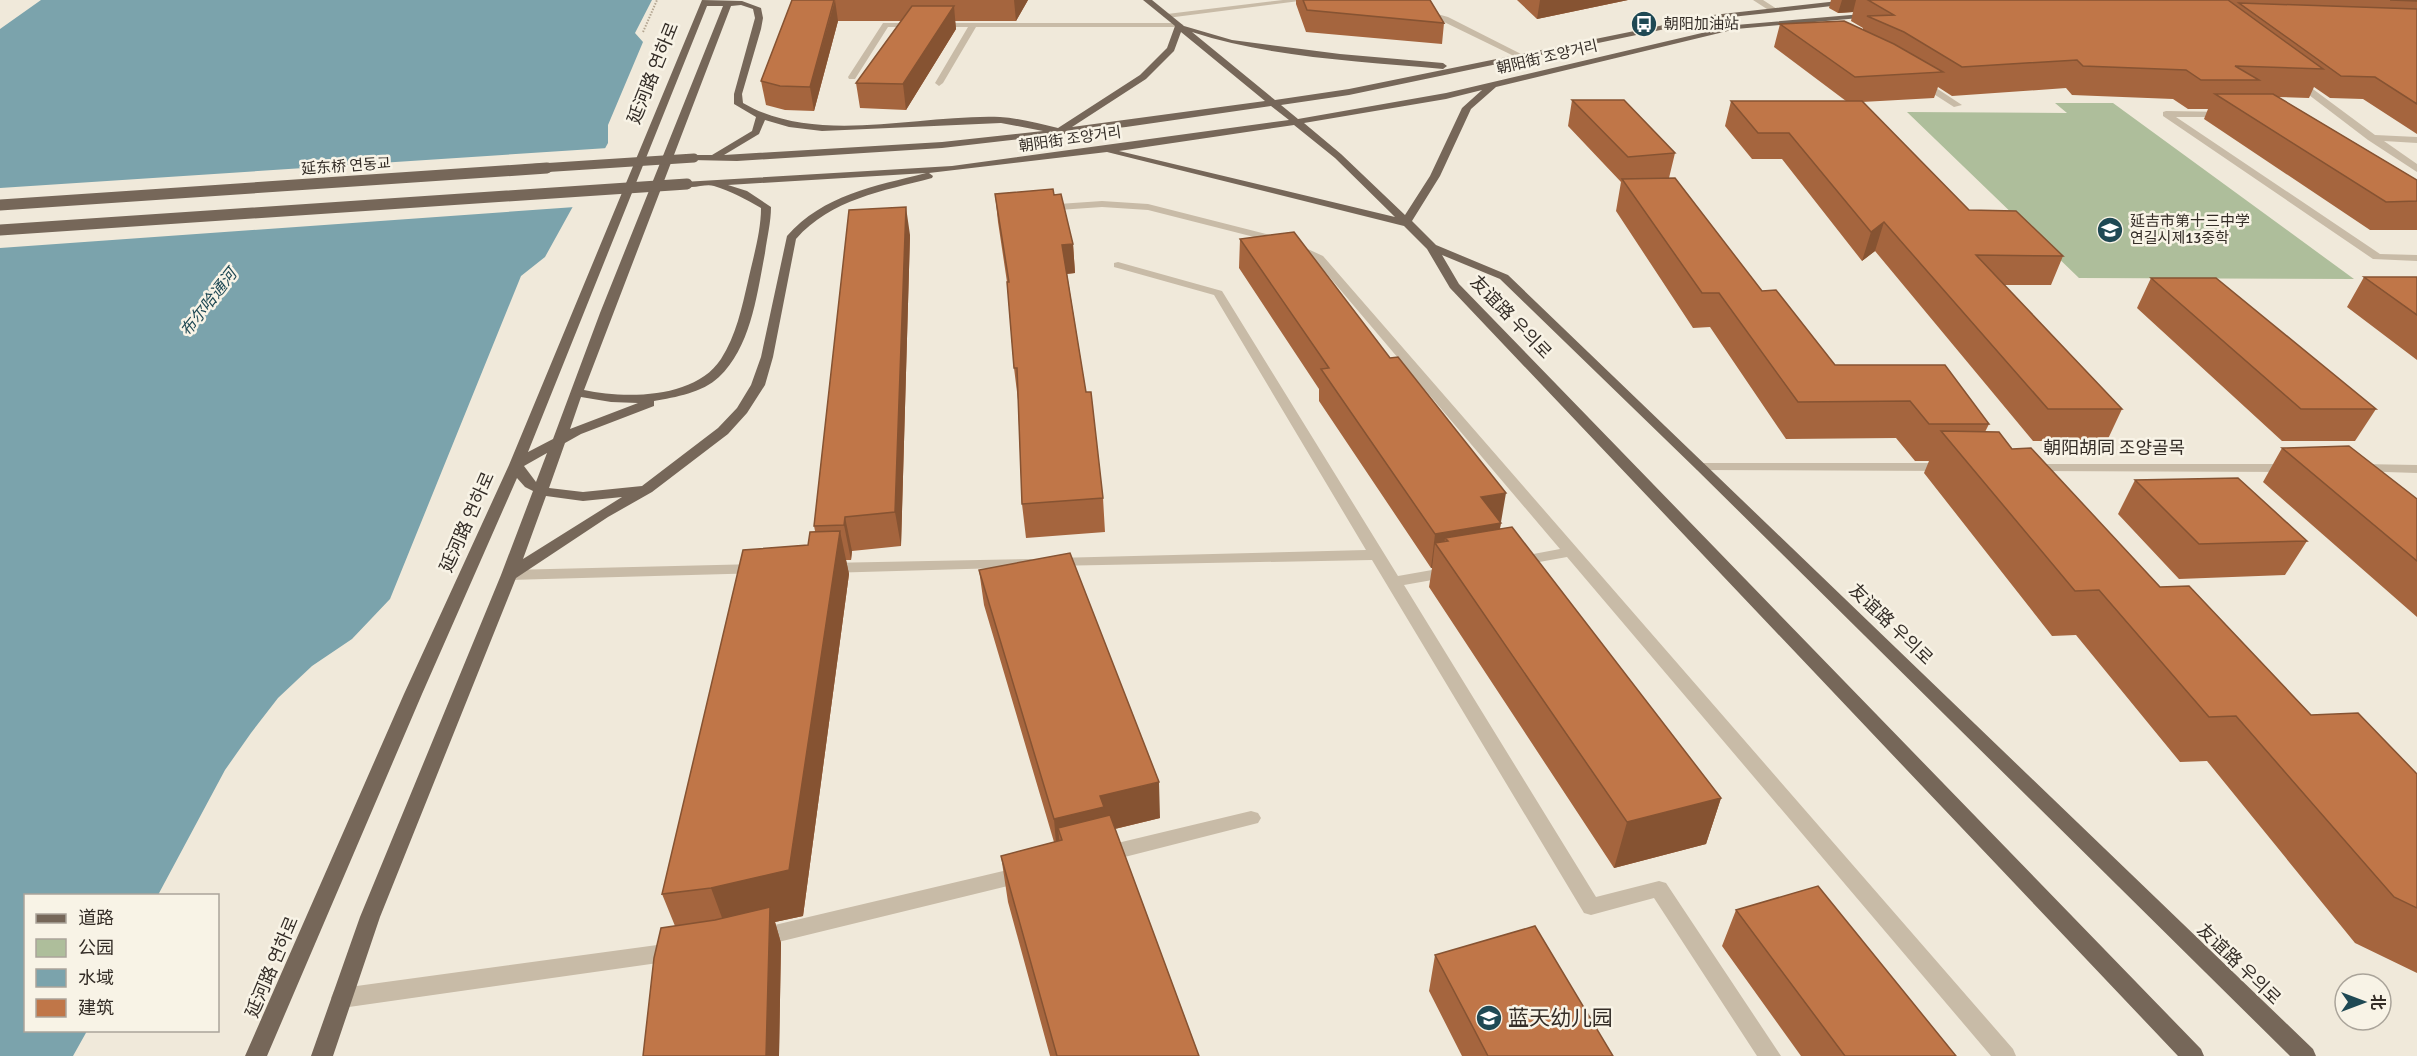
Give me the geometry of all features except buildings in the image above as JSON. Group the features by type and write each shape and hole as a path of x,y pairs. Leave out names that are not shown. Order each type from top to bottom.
{"main road":[{"name":"友谊路 우의로","path":"1147,0 1338,156 1432,247 1454,286 2193,1056"},
{"path":"322,1056 370,917 509,574 729,1"},
{"path":"705,2 747,3 757,8 757,29 738,94 739,104 761,117 787,124 822,128 1001,120 1060,131 1143,77 1171,49 1179,25 1231,42 1426,66 1476,65"},
{"name":"延河路 연하로","path":"256,1056 408,704 516,465 705,2"},
{"name":"朝阳街 조양거리","path":"694,158 900,148 1060,131 1271,103 1349,92 1713,17 1854,2"},
{"name":"朝阳街 조양거리","path":"0,230 687,184 952,169 1296,122 1446,96 1736,27 1878,14"},
{"path":"1103,150 1405,223 1435,176 1467,108 1494,84"},
{"path":"713,158 756,132 761,117"},
{"name":"延东桥 연동교","path":"0,205 694,158"},
{"path":"509,574 654,484 723,430 742,410 758,385 767,357 791,238 800,225 814,214 842,201 952,169"},
{"path":"654,484 613,495 553,493 525,480 516,465 586,427 697,385 715,375 735,348 766,216 766,207 760,201 743,193 710,183"},
{"name":"友谊路 우의로","path":"1432,247 1504,277 1702,467 2305,1056"},
{"path":"577,392 595,397 631,400 680,392"}],"street":[{"path":"1167,16 1257,3 1303,0"},
{"path":"1757,0 1773,9"},
{"path":"1418,11 1445,19 1521,56"},
{"path":"1798,20 1816,28"},
{"path":"852,77 886,25 1179,25"},
{"path":"939,83 973,25"},
{"path":"1910,76 1957,105"},
{"path":"2290,76 2371,138 2417,169"},
{"path":"2236,114 2166,114 2377,258 2417,258"},
{"path":"2371,138 2417,140"},
{"path":"1032,208 1102,204 1148,207 1282,241 1319,258 2005,1056"},
{"path":"1118,265 1218,293 1591,907 1659,889 1770,1056"},
{"path":"1702,467 1965,468"},
{"name":"朝阳胡同 조양골목","path":"2013,468 2311,468"},
{"path":"2346,468 2417,469"},
{"path":"1504,563 1571,552"},
{"path":"807,568 1377,555"},
{"path":"509,574 772,569"},
{"path":"1393,582 1460,571"},
{"path":"1088,858 1251,818"},
{"path":"740,942 1042,869"},
{"path":"342,998 693,950"}],"path":[{"path":"643,32 657,0"}],"green space":[{"path":"2055,103 2113,103 2354,279 2079,278 1907,112 2067,113"}],"water":[{"name":"布尔哈通河","path":"41,0 652,0 635,33 643,42 608,125 608,143 545,257 521,276 390,599 352,639 312,666 278,698 225,770 159,894 24,894 24,1032 86,1032 73,1056 0,1056 0,29"}],"pier":[{"path":"608,148 575,207 0,248 0,188"}],"place":[{"name":"朝阳加油站","path":"1644,24"},
{"name":"延吉市第十三中学 연길시제13중학","path":"2110,230"},
{"name":"蓝天幼儿园","path":"1489,1018"}]}
